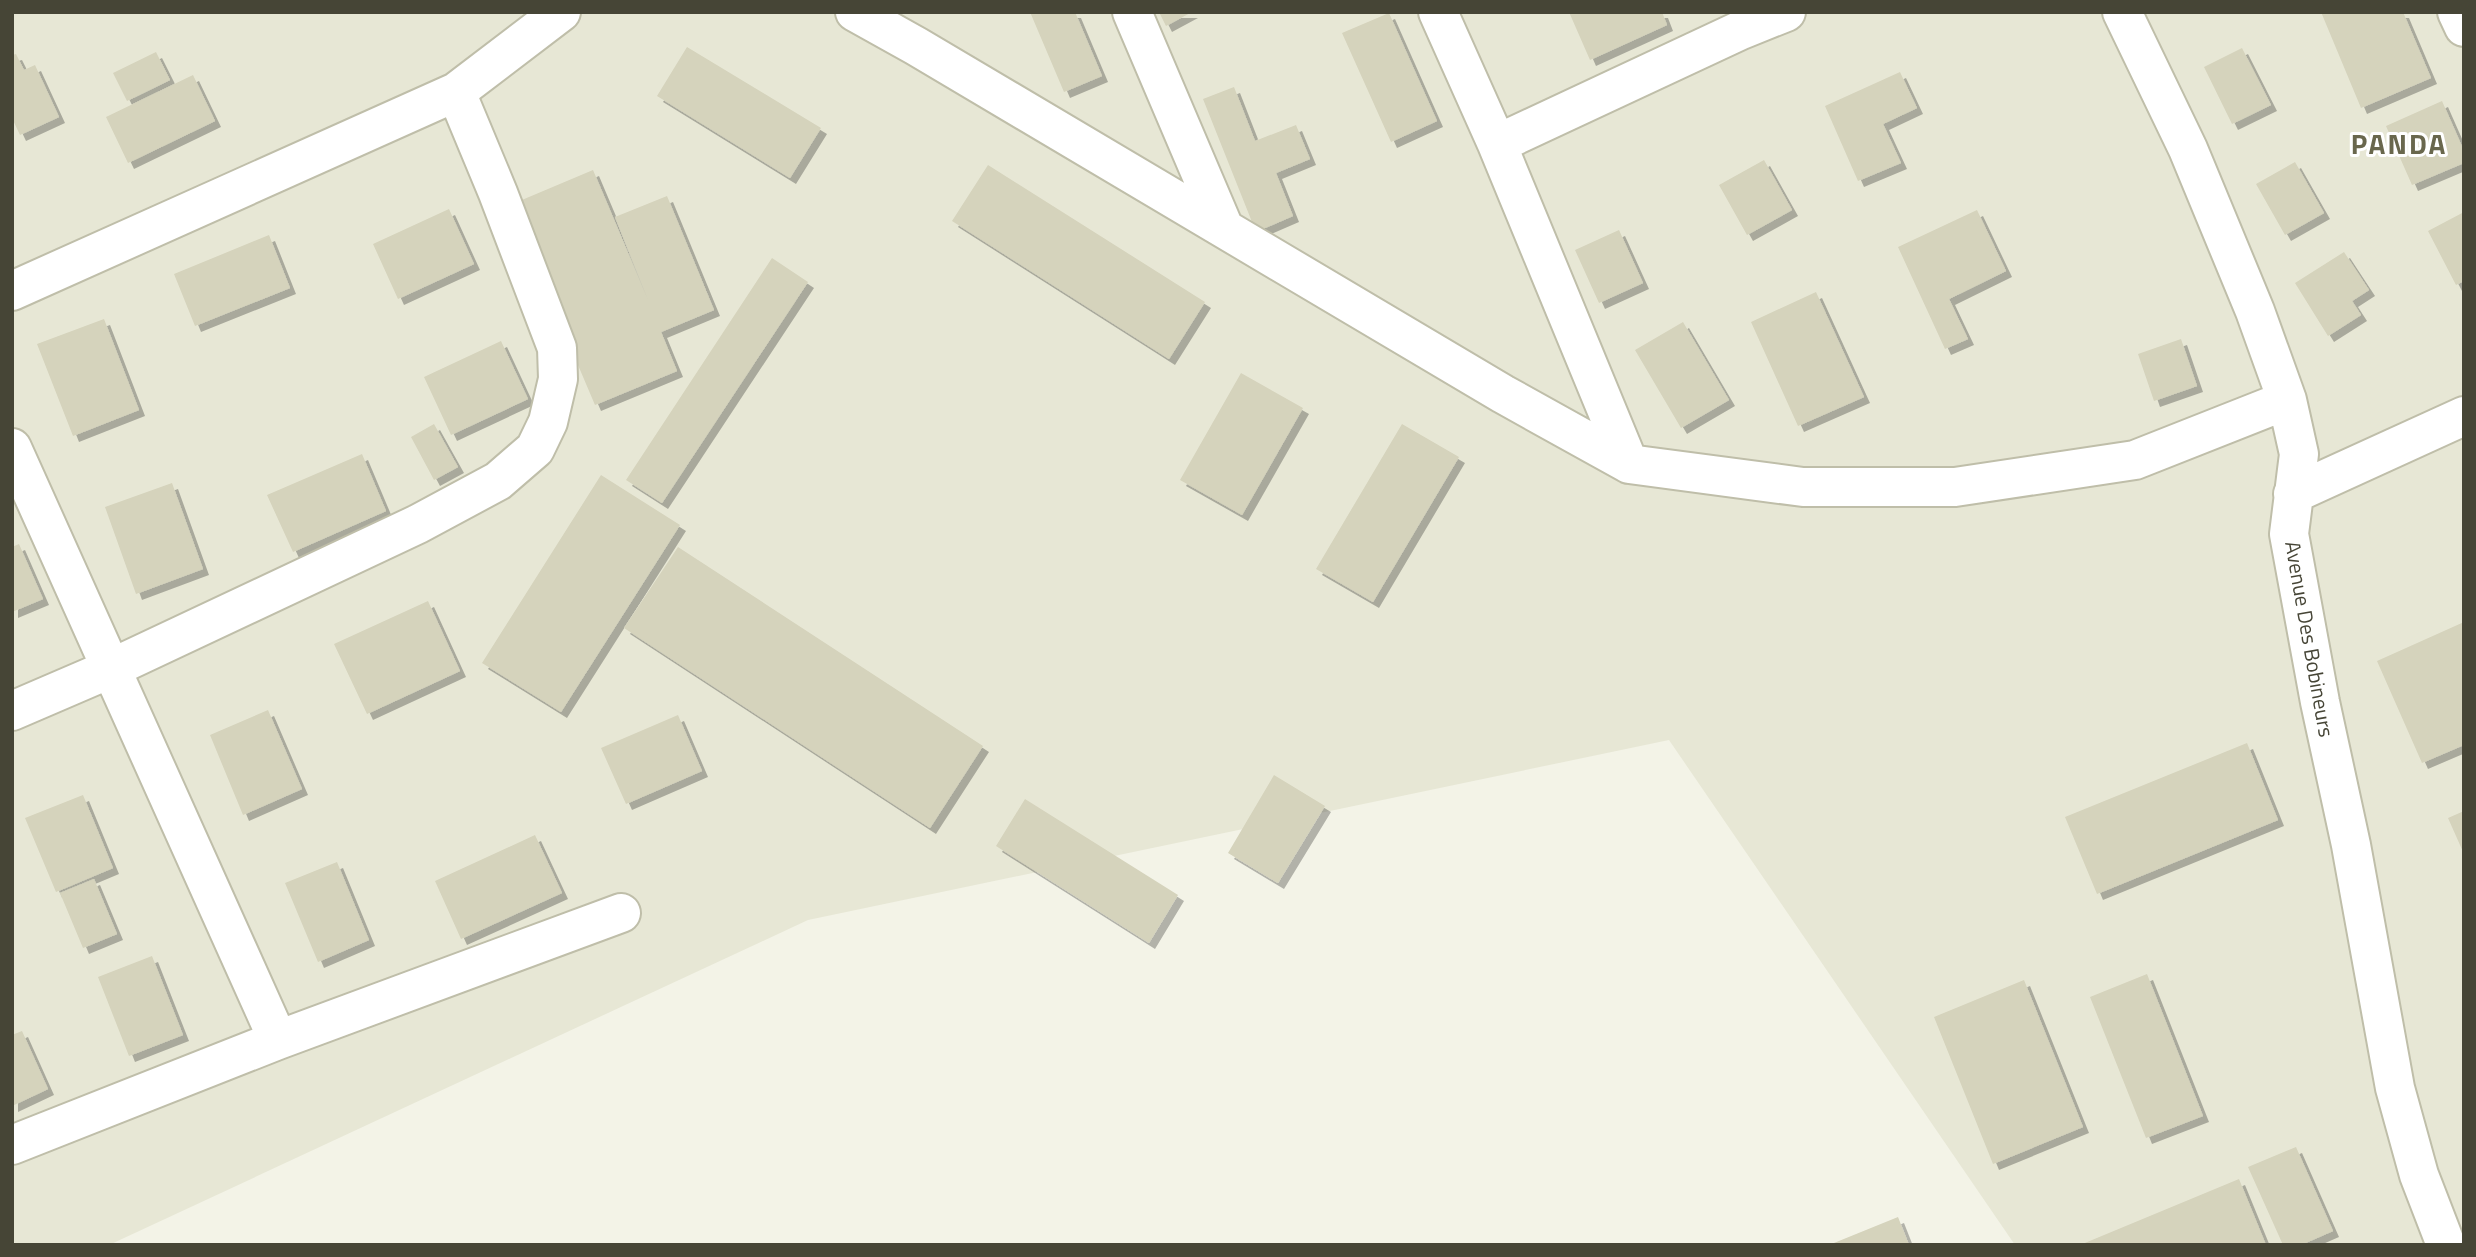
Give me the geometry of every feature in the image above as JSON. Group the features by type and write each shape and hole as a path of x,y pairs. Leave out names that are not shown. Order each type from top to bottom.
{"street":[{"path":"12,291 456,92 561,12"},
{"path":"855,12 1503,394 1629,464 1803,487 1955,487 2135,460 2287,400"},
{"path":"1132,12 1224,228"},
{"path":"1438,12 1497,144 1629,464"},
{"path":"1497,144 1737,21 1786,12"},
{"name":"Avenue Des Bobineurs","path":"2122,12 2188,149 2255,311 2287,400 2299,454 2290,534 2320,702 2351,845 2395,1088 2419,1175 2446,1245"},
{"path":"2457,12 2464,27"},
{"path":"12,711 112,668 418,524 498,481 535,449 548,422 558,379 557,348 456,92"},
{"path":"2293,494 2464,416"},
{"path":"12,448 278,1040"},
{"path":"12,1145 278,1040 621,912"}],"shaded area":[{"path":"12,12 2464,12 2464,1245 2015,1245 1669,740 808,920 109,1245 12,1245"}],"building":[{"path":"1030,12 1075,12 1102,76 1064,92"},
{"path":"1159,12 1192,12 1166,26"},
{"path":"1569,12 1662,12 1667,25 1590,60"},
{"path":"2321,12 2403,12 2431,78 2361,108"},
{"path":"1389,13 1437,121 1391,142 1342,33"},
{"path":"687,47 821,128 790,178 657,96"},
{"path":"2242,48 2271,105 2232,124 2204,67"},
{"path":"156,52 170,80 127,101 113,73"},
{"path":"16,54 24,70 35,65 59,117 20,135 12,118 12,55"},
{"path":"1900,72 1917,108 1883,124 1901,163 1858,181 1825,106"},
{"path":"193,75 215,121 128,163 106,117"},
{"path":"1234,87 1255,141 1296,125 1310,159 1276,173 1293,216 1256,232 1203,99"},
{"path":"2442,101 2464,151 2464,163 2412,185 2386,126"},
{"path":"1764,160 1792,210 1747,235 1719,185"},
{"path":"2295,162 2324,213 2285,235 2256,184"},
{"path":"988,165 1205,302 1169,359 952,221"},
{"path":"593,170 648,300 615,217 667,196 714,310 661,332 677,371 595,405 510,205"},
{"path":"449,209 474,264 398,299 373,244"},
{"path":"1977,210 2006,271 1949,299 1968,339 1945,349 1898,247"},
{"path":"2464,212 2464,281 2456,285 2428,231"},
{"path":"1619,230 1643,283 1599,303 1575,250"},
{"path":"269,235 290,288 195,326 174,274"},
{"path":"2344,252 2369,290 2352,301 2361,315 2328,336 2295,283"},
{"path":"772,258 808,282 662,503 626,480"},
{"path":"1816,292 1864,397 1798,426 1751,322"},
{"path":"104,319 139,410 73,436 37,344"},
{"path":"1683,322 1729,400 1681,428 1635,350"},
{"path":"2181,339 2197,386 2154,401 2138,354"},
{"path":"501,341 528,399 451,435 424,377"},
{"path":"1241,373 1303,408 1242,515 1180,480"},
{"path":"434,424 458,467 434,480 411,437"},
{"path":"1402,424 1459,457 1373,602 1316,569"},
{"path":"362,454 386,511 293,552 267,495"},
{"path":"601,475 680,525 561,712 482,663"},
{"path":"172,483 203,569 136,594 105,507"},
{"path":"19,544 43,599 12,612 12,547"},
{"path":"678,547 983,746 930,828 624,628"},
{"path":"428,601 460,671 367,714 334,644"},
{"path":"2464,622 2464,745 2422,763 2377,661"},
{"path":"268,710 302,789 243,815 210,735"},
{"path":"678,715 702,771 626,804 601,748"},
{"path":"2247,743 2278,820 2097,894 2065,817"},
{"path":"1274,775 1325,806 1278,883 1228,853"},
{"path":"83,795 113,868 56,892 25,818"},
{"path":"1025,799 1178,895 1149,943 996,846"},
{"path":"2464,811 2464,854 2448,818"},
{"path":"535,835 562,893 461,939 435,881"},
{"path":"337,862 369,940 318,962 285,883"},
{"path":"94,879 117,934 83,948 60,893"},
{"path":"152,956 183,1035 129,1056 98,977"},
{"path":"2147,974 2203,1116 2146,1138 2090,997"},
{"path":"2024,980 2083,1127 1993,1164 1934,1017"},
{"path":"22,1031 48,1089 12,1106 12,1035"},
{"path":"2296,1147 2333,1231 2301,1245 2283,1245 2248,1167"},
{"path":"2239,1179 2266,1245 2080,1245"},
{"path":"1898,1217 1909,1245 1829,1245"}],"district":[{"name":"PANDA","path":"2399,143"}]}
